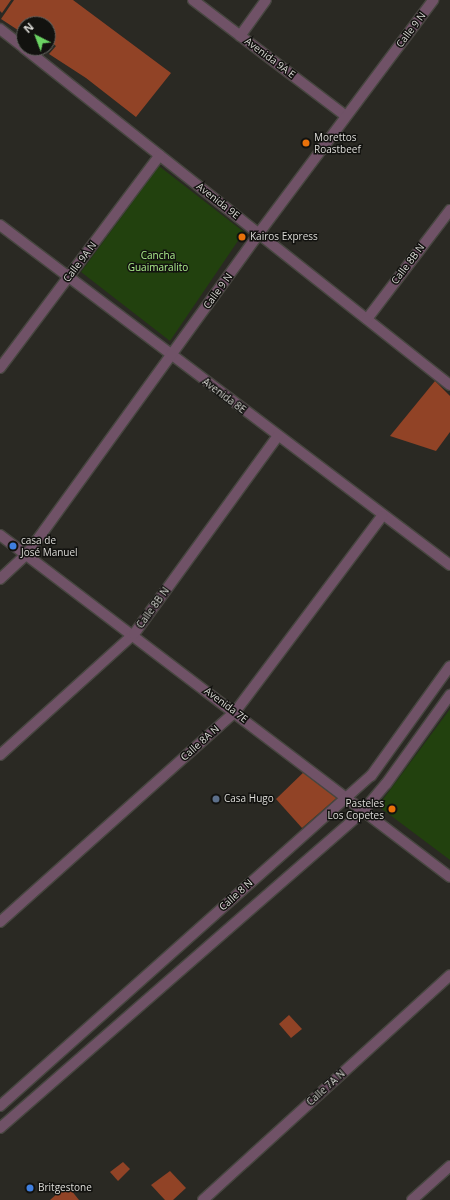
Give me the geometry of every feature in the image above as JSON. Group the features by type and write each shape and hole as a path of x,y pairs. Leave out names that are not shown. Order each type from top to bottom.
{"street":[{"name":"Avenida 9A E","path":"193,0 346,116"},
{"path":"240,36 266,0"},
{"name":"Calle 9 N","path":"0,579 27,554 259,233 433,0"},
{"name":"Avenida 9E","path":"0,29 16,42"},
{"name":"Avenida 9E","path":"34,56 450,385"},
{"name":"Calle 9A N","path":"0,368 160,155"},
{"name":"Calle 8B N","path":"367,319 450,210"},
{"name":"Avenida 8E","path":"0,225 382,516 450,565"},
{"name":"Calle 8B N","path":"0,755 134,634 278,436"},
{"name":"Calle 8A N","path":"0,922 235,712 382,516"},
{"name":"Avenida 7E","path":"0,536 27,554 134,634 450,877"},
{"name":"Calle 8 N","path":"0,1106 371,776 450,666"},
{"name":"Calle 8 N","path":"0,1128 363,811 386,784 450,695"},
{"name":"Calle 7A N","path":"202,1200 450,975"},
{"path":"412,1200 450,1166"}],"green space":[{"name":"Cancha Guaimaralito","path":"159,166 244,232 170,341 81,272"},
{"path":"450,709 450,860 378,806"}],"building":[{"path":"0,0 11,0 2,13 0,11"},
{"path":"14,0 73,0 171,73 136,117 86,78 52,56 56,56 56,16 16,16 16,29 1,19"},
{"path":"435,381 450,396 450,432 436,451 390,436"},
{"path":"307,769 340,795 302,828 276,799"},
{"path":"289,1015 302,1029 291,1038 279,1024"},
{"path":"123,1162 130,1169 118,1181 110,1172"},
{"path":"170,1171 186,1188 173,1200 165,1200 151,1185"},
{"path":"67,1185 79,1200 50,1200"}],"place":[{"name":"Morettos Roastbeef","path":"306,143"},
{"name":"Kairos Express","path":"242,237"},
{"name":"casa de José Manuel","path":"13,546"},
{"name":"Casa Hugo","path":"216,799"},
{"name":"Pasteles Los Copetes","path":"392,809"},
{"name":"Britgestone","path":"30,1188"}]}
